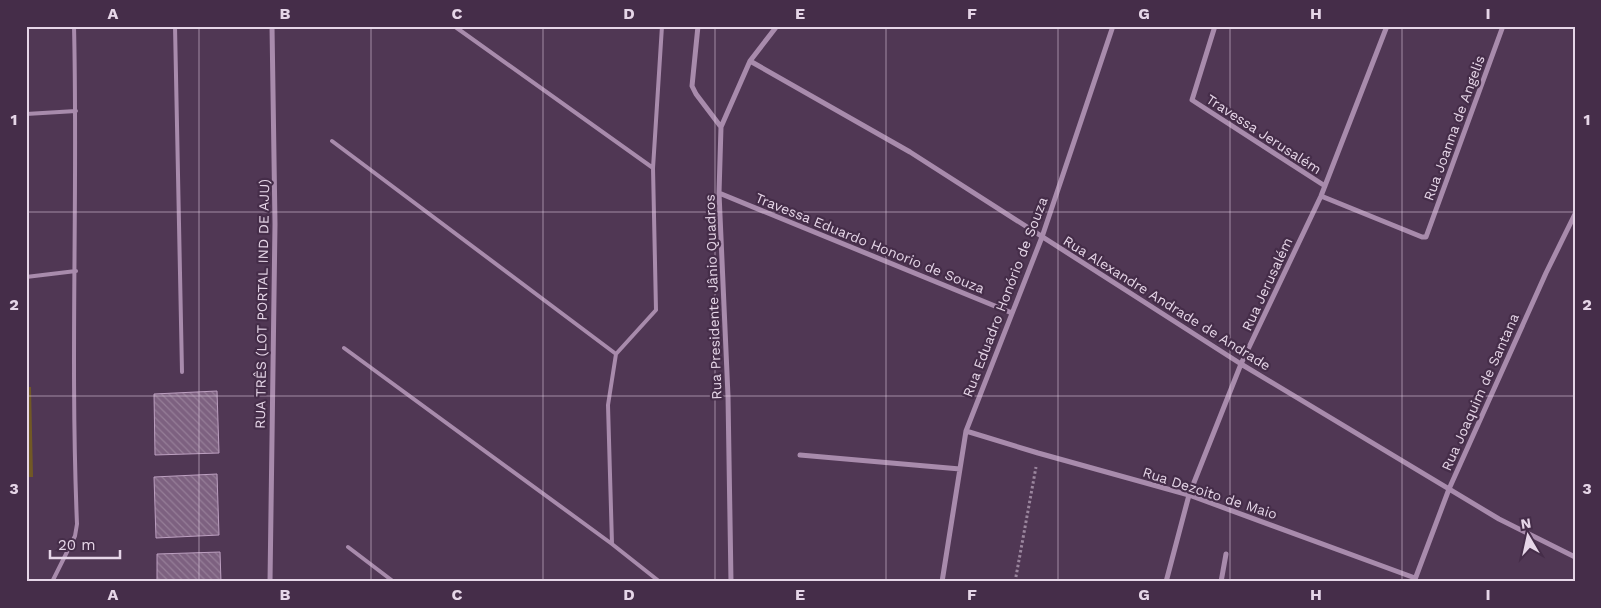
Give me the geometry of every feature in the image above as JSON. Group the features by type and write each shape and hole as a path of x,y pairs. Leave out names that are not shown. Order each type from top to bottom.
{"street":[{"name":"RUA TRÊS (LOT PORTAL IND DE AJU)","path":"270,582 275,224 272,26"},
{"path":"698,26 692,86 721,127"},
{"name":"Rua Presidente Jânio Quadros","path":"731,582 728,396 719,193 721,127 750,62 777,26"},
{"name":"Rua Eduadro Honório de Souza","path":"942,582 966,431 1042,237 1113,26"},
{"name":"Travessa Jerusalém","path":"1214,26 1192,100 1325,186"},
{"name":"Rua Jerusalém","path":"1166,582 1189,495 1241,364 1321,196 1387,26"},
{"name":"Rua Joanna de Angelis","path":"1321,196 1426,237 1503,26"},
{"name":"Rua Alexandre Andrade de Andrade","path":"750,62 889,140 1241,364 1449,489 1499,519 1575,557"},
{"name":"Travessa Eduardo Honorio de Souza","path":"719,193 1012,313"},
{"name":"Rua Joaquim de Santana","path":"1415,580 1449,489 1546,273 1575,214"},
{"name":"Rua Dezoito de Maio","path":"966,431 1038,454 1189,495 1415,580"},
{"path":"800,455 960,469"},
{"path":"1221,582 1226,554"}],"lane":[{"path":"52,582 75,536 77,524 74,394 76,112 74,26"},
{"path":"175,26 182,372"},
{"path":"454,26 653,168"},
{"path":"612,544 608,404 616,354 656,310 653,168 662,26"},
{"path":"26,114 76,112"},
{"path":"332,141 616,354"},
{"path":"26,277 76,271"},
{"path":"344,348 612,544 660,582"},
{"path":"348,548 394,582"}],"path":[{"path":"1016,582 1038,454"}],"shaded area":[{"path":"26,387 31,387 33,477 26,477"}],"building":[{"path":"217,391 219,453 155,455 154,394"},
{"path":"217,474 219,535 156,538 154,477"},
{"path":"220,552 221,582 157,582 157,554"}]}
